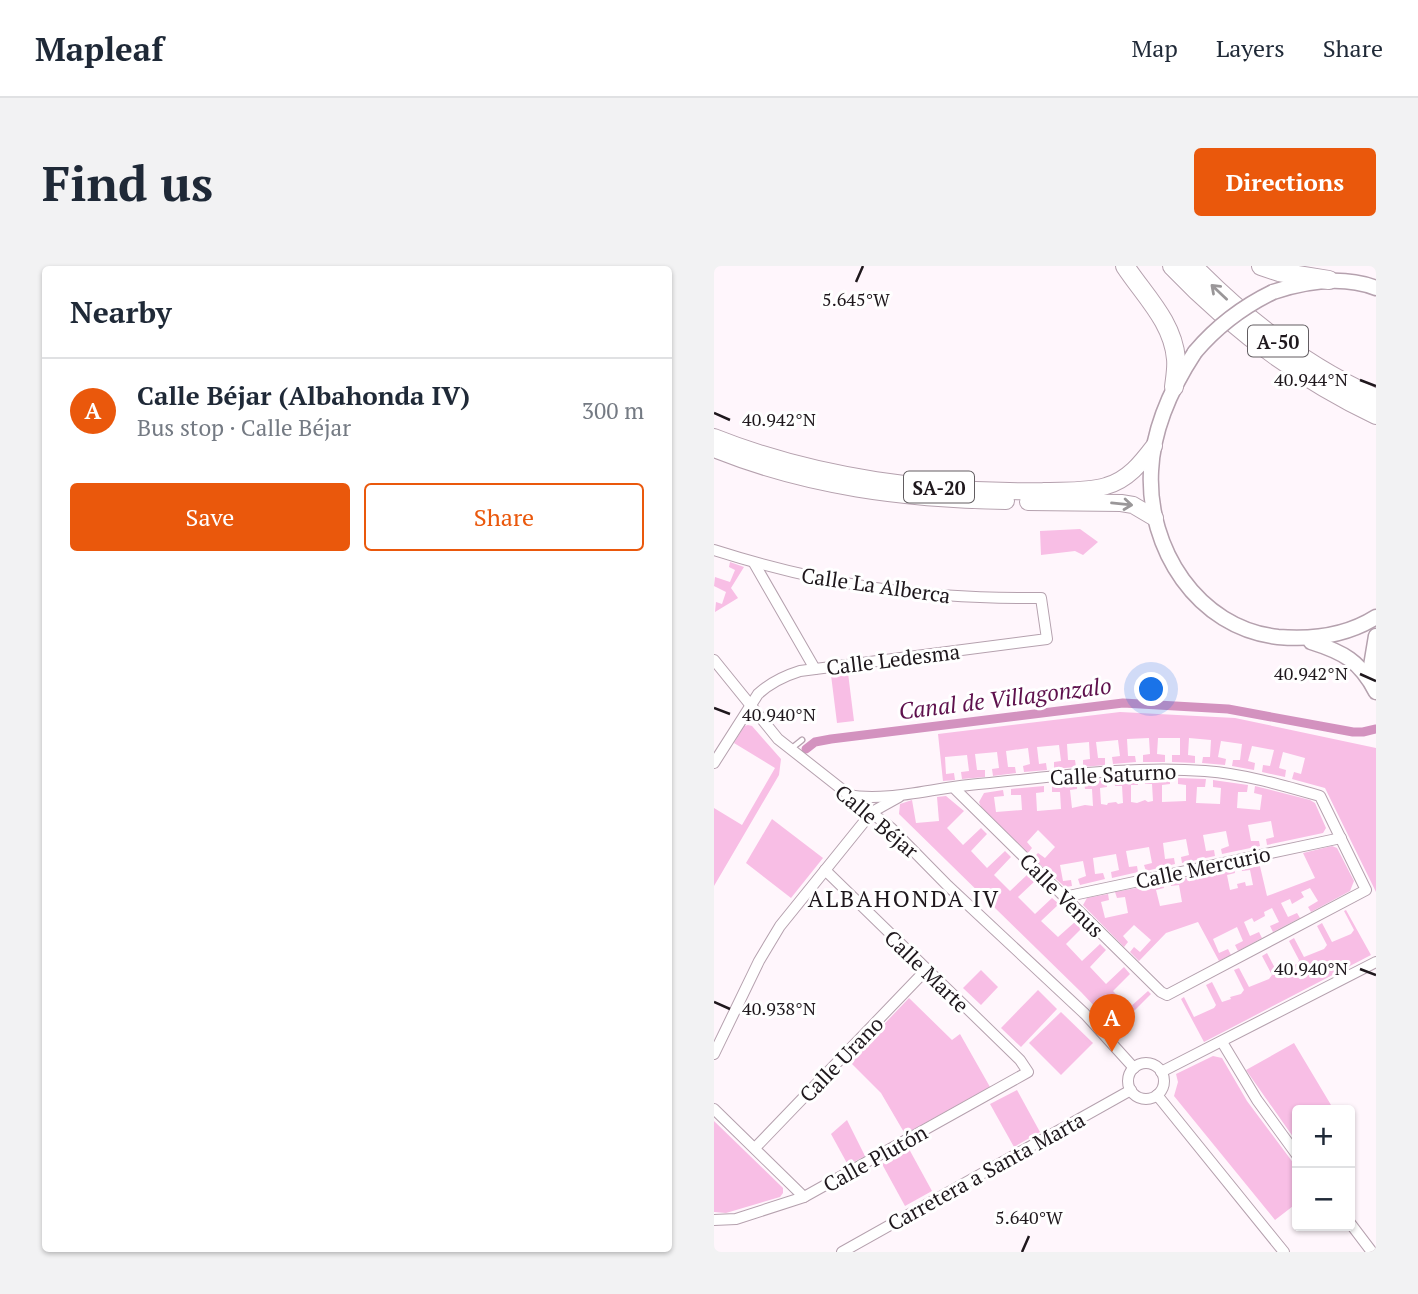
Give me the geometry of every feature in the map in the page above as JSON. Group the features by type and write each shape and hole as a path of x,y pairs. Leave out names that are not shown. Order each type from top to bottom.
{"highway":[{"path":"1125,266 1170,332 1177,360 1174,387"},
{"name":"A-50","path":"1172,266 1207,303 1280,360 1322,387 1376,415"},
{"name":"A-50","path":"1193,266 1245,316 1286,346 1328,374 1376,398"},
{"path":"1261,266 1279,272 1329,280"},
{"name":"SA-20","path":"714,436 781,459 876,480 951,489 1022,491 1092,490 1108,486 1138,467 1154,446"},
{"name":"SA-20","path":"714,449 776,471 878,493 952,500 1121,503 1133,505 1156,518"}],"main road":[{"path":"1375,286 1329,280 1298,284 1273,292 1236,312 1195,352 1174,387 1159,425 1151,482 1161,542 1170,562 1191,591 1229,621 1267,635 1300,638 1327,637 1366,624 1376,617"},
{"path":"1375,690 1371,666 1376,636"},
{"path":"1300,638 1338,650 1350,658 1360,667 1375,690"}],"street":[{"name":"Calle La Alberca","path":"714,550 831,582 968,598 1041,597 1047,639"},
{"path":"754,563 815,669"},
{"path":"768,586 771,578 781,570"},
{"name":"Calle Ledesma","path":"714,763 758,694 775,681 800,671 1047,639"},
{"name":"Calle Béjar","path":"714,660 790,750 888,825 948,886 1085,1014 1134,1068"},
{"name":"Calle Saturno","path":"872,812 875,803 904,794 953,787 1172,769 1250,778 1320,796 1341,838"},
{"name":"Calle Venus","path":"953,787 1167,995 1366,890 1341,838"},
{"name":"Calle Saturno","path":"847,795 888,798"},
{"path":"888,798 888,825"},
{"path":"714,1054 759,961 780,926 872,812"},
{"name":"Calle Mercurio","path":"1064,897 1341,838"},
{"name":"Calle Marte","path":"825,870 1020,1060 1028,1072"},
{"path":"1161,1072 1376,962"},
{"name":"Calle Urano","path":"755,1148 926,970"},
{"path":"1222,1042 1257,1100 1292,1148"},
{"path":"1147,1063 1161,1072 1163,1085 1157,1095 1143,1098 1131,1090 1128,1078 1134,1068 1147,1063"},
{"name":"Calle Plutón","path":"714,1220 736,1219 804,1197 1028,1072"},
{"name":"Carretera a Santa Marta","path":"842,1252 1131,1090"},
{"path":"1157,1095 1284,1252"},
{"path":"714,1109 804,1197"},
{"path":"1355,1229 1373,1249"}],"lane":[{"path":"790,750 802,740"}],"shaded area":[{"path":"1080,529 1098,542 1083,555 1075,551 1041,555 1040,531"},
{"path":"730,562 744,567 731,588 738,598 715,612 716,602 722,604 726,592 714,586 715,577 730,582 735,570 729,567"},
{"path":"848,673 854,721 837,723 831,675"},
{"path":"1120,712 1235,718 1376,748 1376,892 1325,788 1292,779 1294,772 1301,774 1305,758 1283,752 1279,768 1286,770 1285,777 1262,772 1263,765 1270,766 1274,750 1252,746 1248,761 1255,763 1254,770 1232,766 1233,760 1240,760 1242,744 1221,741 1218,757 1226,759 1225,765 1202,763 1203,757 1210,757 1211,740 1189,738 1188,755 1195,756 1195,763 1172,762 1172,755 1180,755 1180,738 1158,738 1157,754 1165,755 1165,762 1143,762 1143,755 1150,754 1149,738 1127,739 1128,756 1135,756 1136,762 1113,764 1112,757 1120,756 1118,740 1096,742 1098,758 1105,758 1105,765 1083,767 1083,760 1090,759 1089,742 1067,744 1068,760 1075,760 1076,767 1054,769 1054,762 1061,761 1059,745 1037,747 1039,764 1046,763 1047,770 1024,772 1023,766 1030,764 1028,748 1006,751 1008,767 1015,767 1016,773 993,776 992,769 999,768 997,752 975,754 977,770 985,770 985,777 962,779 961,772 969,771 967,755 945,757 946,774 954,773 955,780 943,781 938,734"},
{"path":"744,726 752,726 781,759 779,775 714,886 714,808 742,825 775,768 734,743"},
{"path":"1170,777 1170,784 1162,785 1162,802 1186,801 1186,785 1178,784 1178,778 1206,779 1205,787 1197,787 1196,803 1220,804 1221,788 1213,787 1213,780 1248,785 1247,792 1238,792 1237,808 1260,810 1262,795 1254,793 1255,786 1310,800 1315,803 1326,828 1323,833 1267,845 1266,839 1274,837 1271,821 1248,825 1251,841 1259,841 1260,846 1222,854 1221,849 1229,846 1226,831 1203,835 1206,851 1214,850 1215,856 1182,863 1181,857 1189,855 1186,839 1163,843 1165,859 1174,858 1175,864 1146,871 1144,865 1152,863 1149,847 1126,851 1129,867 1137,866 1138,872 1112,878 1111,872 1119,870 1116,854 1093,858 1095,874 1103,873 1105,879 1080,885 1078,879 1086,876 1083,861 1060,865 1063,881 1071,880 1072,886 1065,887 1033,858 1038,853 1045,858 1055,847 1038,830 1027,842 1032,848 1028,853 979,802 984,793 1003,790 1004,796 994,797 996,812 1022,810 1021,795 1011,795 1011,789 1044,786 1044,792 1036,793 1037,811 1061,809 1060,792 1052,792 1052,785 1077,783 1077,789 1070,790 1072,808 1093,806 1092,789 1085,789 1084,782 1107,780 1107,787 1100,788 1101,804 1118,804 1123,803 1122,786 1115,786 1114,779 1137,778 1138,785 1131,785 1131,802 1148,802 1153,801 1152,784 1145,784 1145,778"},
{"path":"946,796 964,811 947,828 963,845 981,828 987,834 971,851 987,868 1005,851 1011,857 994,875 1010,891 1028,874 1035,881 1018,897 1035,914 1052,898 1059,904 1041,921 1058,937 1076,921 1083,927 1066,944 1082,961 1100,944 1106,950 1090,967 1106,984 1124,967 1130,974 1113,991 1129,1008 1148,991 1151,994 1116,1029 899,814 900,804 912,800 916,823 939,821 937,797"},
{"path":"772,819 823,858 791,898 746,863"},
{"path":"1332,846 1337,848 1354,881 1350,891 1311,912 1308,907 1318,901 1310,888 1301,892 1304,897 1292,904 1290,899 1281,903 1288,917 1297,913 1300,918 1273,932 1270,926 1279,922 1272,908 1254,922 1252,918 1244,922 1250,936 1259,932 1262,938 1238,951 1235,945 1243,941 1237,927 1213,939 1219,953 1228,949 1231,955 1219,961 1198,922 1166,933 1139,961 1130,952 1134,947 1140,952 1151,940 1134,925 1123,936 1128,942 1124,947 1083,905 1087,898 1108,894 1109,900 1101,902 1105,918 1128,913 1125,897 1117,898 1115,892 1163,883 1164,888 1156,890 1160,906 1182,902 1179,885 1171,886 1170,881 1234,868 1235,873 1227,875 1230,890 1245,882 1246,886 1253,885 1250,870 1242,871 1241,866 1259,862 1267,896 1315,878 1303,853"},
{"path":"1346,910 1371,955 1204,1042 1181,999 1184,997 1194,1017 1216,1005 1206,985 1212,982 1222,1002 1241,994 1244,990 1234,970 1239,968 1249,987 1269,979 1272,975 1262,956 1267,953 1277,972 1297,964 1299,960 1289,941 1294,938 1304,957 1324,949 1327,945 1317,926 1322,923 1332,942 1351,934 1354,930 1344,911"},
{"path":"981,970 998,987 981,1005 963,988"},
{"path":"1038,990 1057,1009 1021,1047 1001,1028"},
{"path":"909,998 952,1040 960,1034 990,1087 905,1134 881,1093 849,1061"},
{"path":"1061,1012 1093,1043 1061,1075 1029,1043"},
{"path":"1294,1043 1331,1105 1292,1105 1292,1135 1246,1070"},
{"path":"1213,1056 1222,1058 1247,1101 1292,1161 1292,1207 1275,1220 1174,1096 1178,1082 1176,1074"},
{"path":"1017,1090 1040,1132 1014,1147 990,1104"},
{"path":"847,1120 865,1156 848,1165 831,1134"},
{"path":"714,1121 783,1188 780,1197 726,1213 714,1212"},
{"path":"909,1149 932,1191 905,1206 882,1164"}],"waterway":[{"name":"Canal de Villagonzalo","path":"806,749 815,742 831,739 1123,703 1228,709 1353,732 1376,729"}],"place":[{"name":"Calle Béjar (Albahonda IV)","path":"1112,1052"}],"district":[{"name":"ALBAHONDA IV","path":"904,898"}]}
